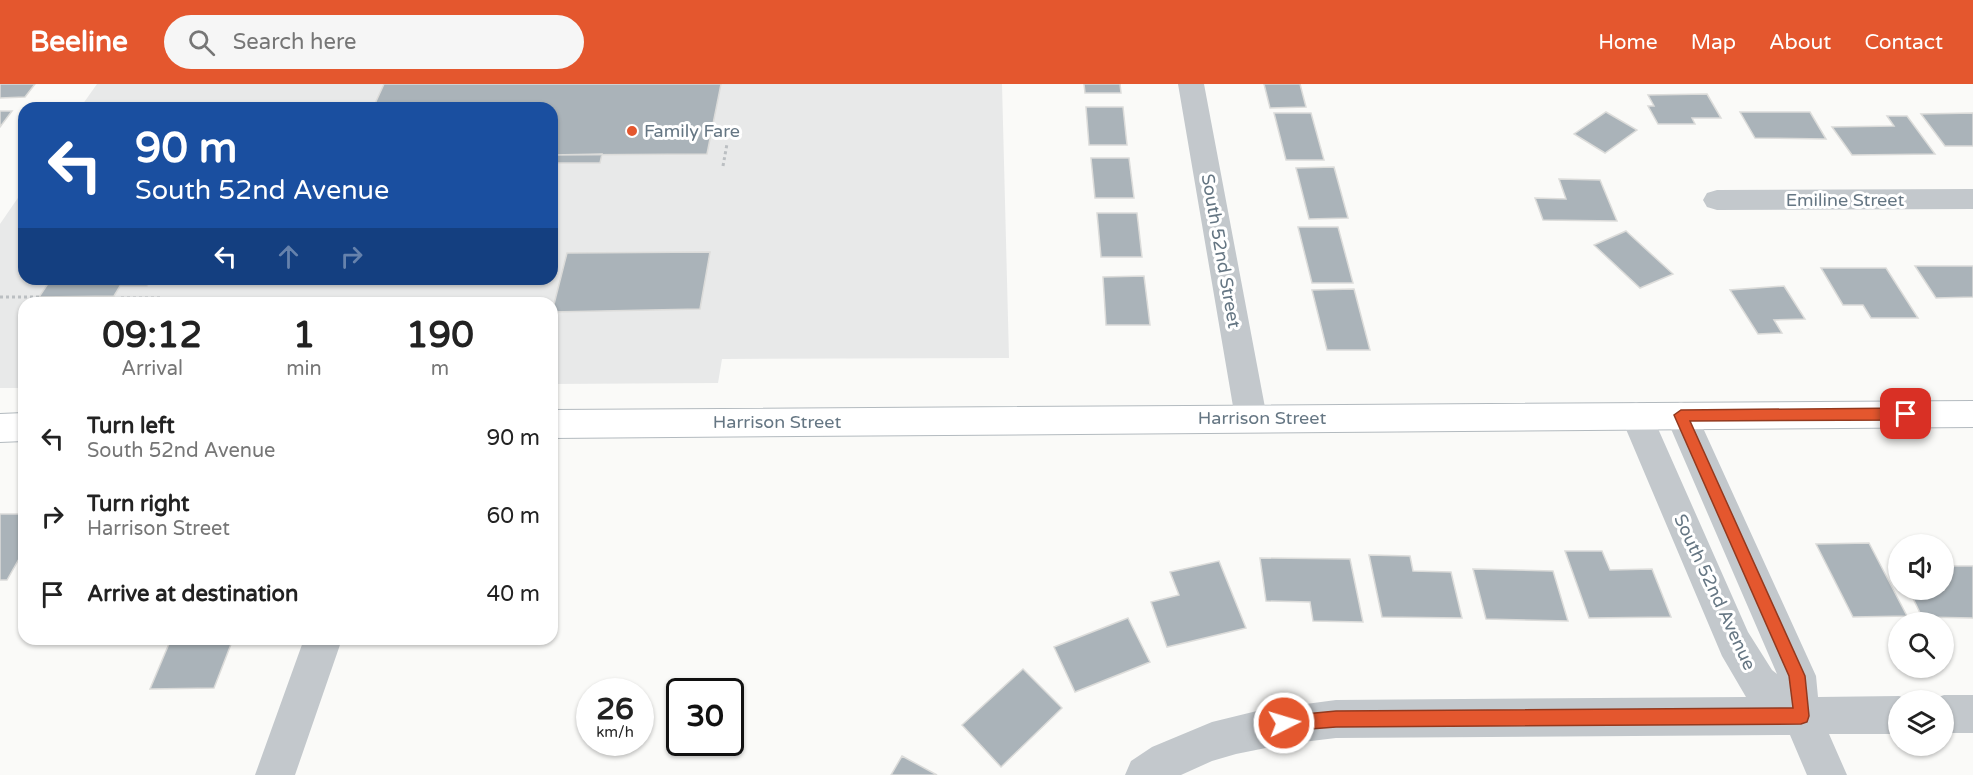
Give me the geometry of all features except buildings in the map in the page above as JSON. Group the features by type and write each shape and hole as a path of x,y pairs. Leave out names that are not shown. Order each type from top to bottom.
{"main road":[{"name":"Harrison Street","path":"558,424 1973,414"},
{"path":"0,428 18,428"}],"street":[{"name":"South 52nd Street","path":"1191,84 1251,418"},
{"name":"Emiline Street","path":"1717,200 1973,199"},
{"name":"South 52nd Avenue","path":"1636,415 1735,644 1758,683 1801,716"},
{"path":"1681,415 1797,676 1801,716 1827,775"},
{"path":"274,775 321,645"},
{"path":"1954,714 1973,714"},
{"path":"1145,775 1167,759 1210,741 1284,723 1888,715"}],"path":[{"path":"723,166 727,144"},
{"path":"0,297 42,297"}],"shaded area":[{"path":"97,84 1002,84 1009,358 722,359 718,383 558,384 558,297 18,297 18,388 0,388 0,224 18,198 18,285 558,285 558,102 84,102"}],"place":[{"name":"Family Fare","path":"632,131"}],"route":[{"path":"1284,723 1336,719 1801,716 1797,676 1681,415 1906,414"}]}
